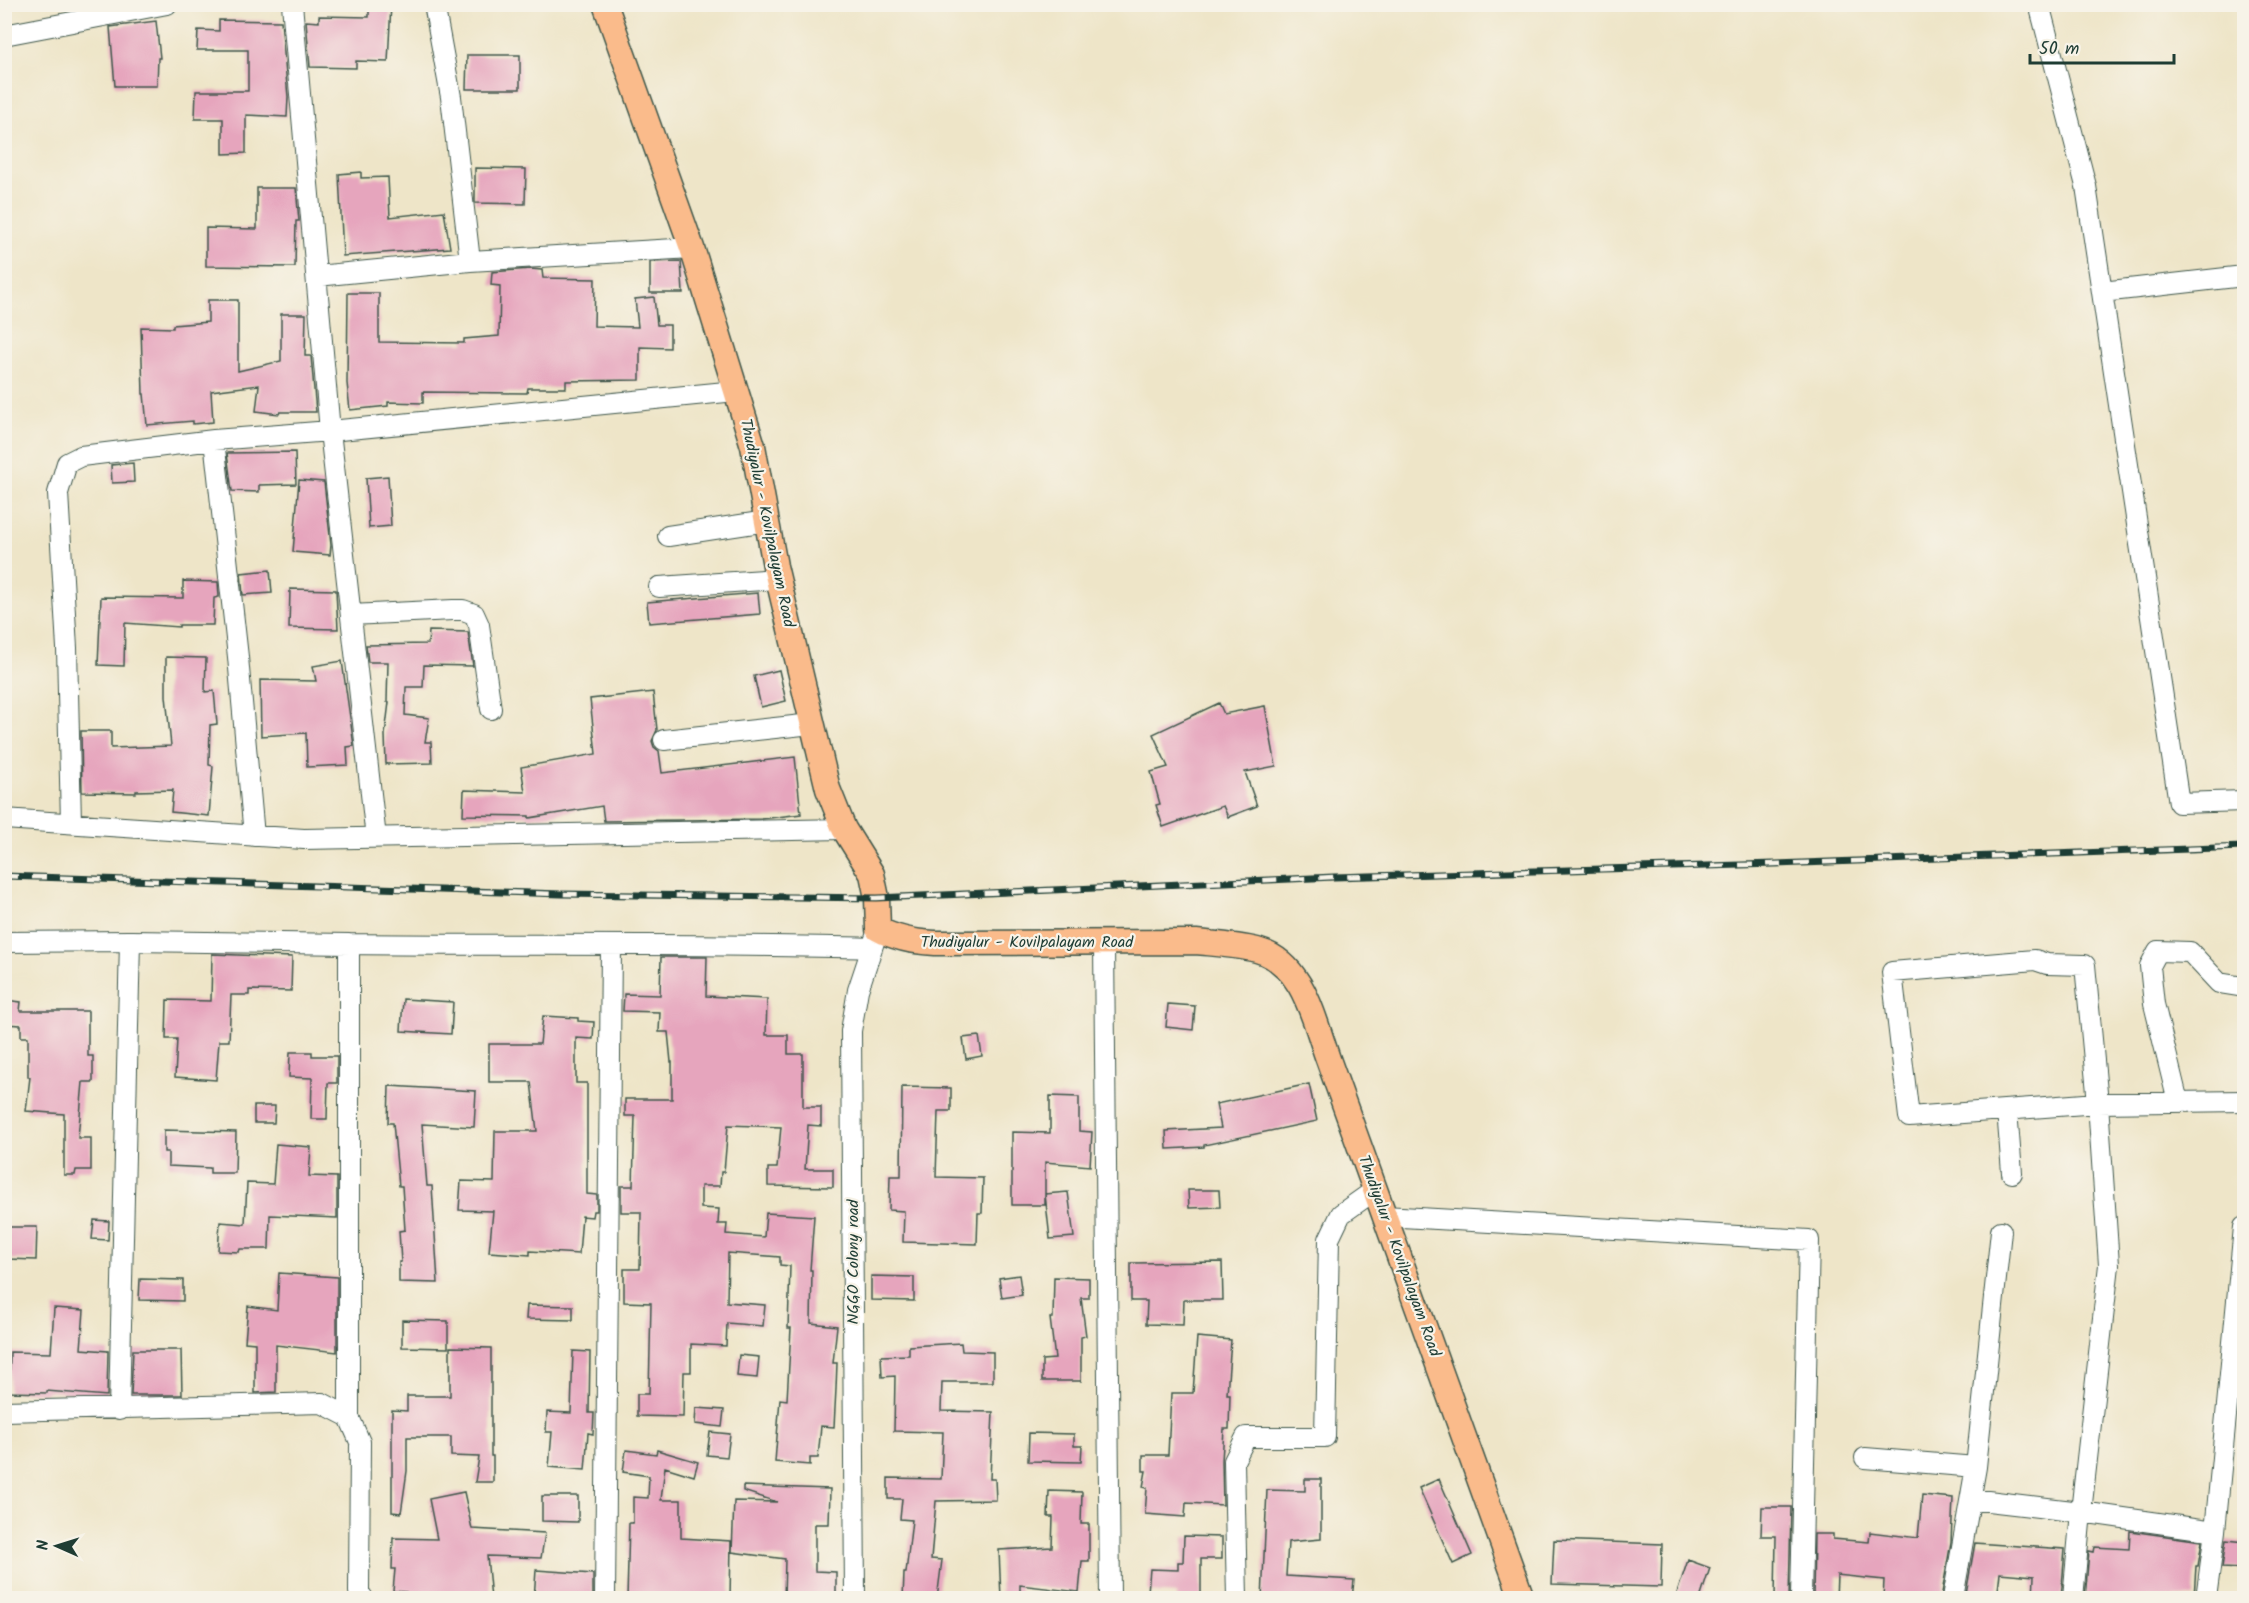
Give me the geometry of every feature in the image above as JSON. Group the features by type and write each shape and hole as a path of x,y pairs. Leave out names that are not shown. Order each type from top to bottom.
{"main road":[{"name":"Thudiyalur - Kovilpalayam Road","path":"605,4 692,248 753,446 778,579 828,789 844,829 872,874 877,898 875,939 889,935 909,941 935,943 1196,942 1259,950 1282,962 1293,973 1301,987 1522,1599"}],"street":[{"path":"4,35 167,4"},
{"path":"292,4 330,431 376,838"},
{"path":"434,4 451,97 470,261"},
{"path":"2039,4 2086,186 2179,802 2244,801"},
{"path":"316,276 470,261 692,248"},
{"path":"2102,292 2244,276"},
{"path":"71,823 67,648 58,493 67,463 81,456 214,440 330,431 736,391"},
{"path":"214,440 238,657 254,836"},
{"path":"668,536 767,521"},
{"path":"659,587 778,579"},
{"path":"351,615 453,609 474,614 479,625 491,709"},
{"path":"664,740 812,724"},
{"path":"4,819 304,839 844,829"},
{"path":"4,942 130,940 611,946 875,939"},
{"name":"NGGO Colony road","path":"855,1599 851,1031 858,990 875,939"},
{"path":"119,1410 130,940"},
{"path":"1104,943 1110,1599"},
{"path":"349,944 349,1417 360,1442 360,1596"},
{"path":"605,1599 611,946"},
{"path":"2178,1102 2154,1004 2150,966 2158,951 2190,952 2219,983 2244,987"},
{"path":"2073,1599 2109,1265 2098,1103 2085,965 2048,964 2035,960 1892,972 1909,1117 2098,1103 2244,1101"},
{"path":"2007,1110 2012,1173"},
{"path":"1238,1599 1234,1461 1246,1437 1325,1437 1329,1239 1341,1214 1375,1190"},
{"path":"1384,1216 1809,1240 1800,1599"},
{"path":"2206,1599 2237,1393 2244,1227"},
{"path":"1953,1599 1976,1467 2001,1232"},
{"path":"4,1411 119,1410 322,1403 349,1417"},
{"path":"1865,1458 1976,1467"},
{"path":"1971,1500 2081,1512 2215,1531"}],"building":[{"path":"369,4 391,4 388,62 356,61 356,68 310,67 306,21 319,22 319,16 369,17"},
{"path":"219,20 281,21 288,97 287,117 246,115 246,153 223,154 223,119 195,119 196,91 248,91 248,50 197,50 198,30 219,31"},
{"path":"156,21 160,58 158,58 157,86 115,86 110,27"},
{"path":"467,55 520,55 520,89 466,89"},
{"path":"475,168 526,169 525,204 475,203"},
{"path":"361,172 361,178 388,177 390,217 444,211 450,248 343,256 339,174"},
{"path":"257,188 296,188 299,221 296,221 295,267 206,266 206,228 257,229"},
{"path":"681,261 683,293 650,293 650,262"},
{"path":"542,270 543,278 595,279 594,326 638,327 635,299 654,297 657,325 670,325 670,348 640,347 640,380 566,381 566,388 528,388 527,393 423,392 423,403 388,402 388,406 350,410 347,383 348,293 379,293 379,342 464,343 464,339 499,336 500,286 491,285 492,272"},
{"path":"208,300 238,300 238,371 281,361 281,314 306,314 305,356 311,356 316,412 280,412 279,414 256,411 259,385 211,391 213,422 193,424 193,421 147,425 143,394 141,327 173,328 173,325 208,322"},
{"path":"295,452 296,484 259,485 259,492 232,491 227,453"},
{"path":"133,463 134,482 112,483 111,465"},
{"path":"388,476 391,526 369,528 366,478"},
{"path":"299,480 324,482 331,545 330,555 293,552"},
{"path":"270,570 272,593 243,595 241,573"},
{"path":"183,581 218,582 219,597 214,598 213,625 179,625 179,627 125,623 124,666 98,665 101,597 183,598"},
{"path":"290,589 336,590 338,629 289,628"},
{"path":"758,593 760,614 649,623 647,602"},
{"path":"429,631 468,632 473,666 424,665 423,687 406,687 405,715 429,718 425,742 431,742 432,763 386,764 388,662 368,662 366,645 428,644"},
{"path":"166,657 206,658 205,692 214,691 217,724 210,725 209,765 213,766 209,816 171,812 173,790 136,791 136,793 82,792 81,731 111,731 111,748 171,746 166,696"},
{"path":"342,661 354,746 347,747 348,765 307,767 306,733 261,736 260,680 316,681 313,666"},
{"path":"779,670 786,701 761,707 754,676"},
{"path":"653,692 657,730 652,741 654,747 659,751 662,773 795,757 801,814 761,819 604,821 602,806 529,818 529,816 463,815 464,790 525,792 521,767 596,754 590,699"},
{"path":"1219,703 1224,714 1265,706 1276,766 1245,772 1257,806 1228,817 1223,806 1163,827 1156,805 1160,804 1151,772 1168,767 1153,734"},
{"path":"212,954 292,957 291,991 249,990 249,995 231,995 229,1041 219,1041 216,1080 175,1077 177,1039 166,1039 167,1000 211,1001"},
{"path":"661,957 707,957 706,996 767,999 766,1035 788,1035 788,1054 803,1054 803,1107 821,1107 821,1126 808,1125 805,1169 833,1169 833,1187 768,1186 768,1168 777,1168 781,1127 728,1125 724,1172 721,1172 720,1186 701,1186 701,1208 719,1209 718,1224 727,1224 726,1234 764,1237 766,1213 814,1216 810,1270 812,1270 811,1323 837,1326 833,1363 837,1363 834,1427 821,1426 818,1458 810,1458 810,1465 775,1462 780,1399 787,1400 791,1328 788,1328 790,1266 780,1265 780,1257 728,1253 727,1302 765,1305 763,1326 727,1323 726,1346 691,1344 691,1372 684,1372 683,1417 637,1416 637,1394 649,1394 651,1303 624,1302 624,1269 640,1269 641,1212 621,1212 621,1186 633,1186 635,1116 625,1116 625,1099 672,1099 672,1062 668,1032 659,1032 660,1012 623,1011 624,994 660,995"},
{"path":"403,999 453,1002 451,1034 401,1031"},
{"path":"4,1000 21,1002 20,1011 88,1011 88,1056 93,1056 93,1082 83,1082 78,1138 91,1138 91,1170 76,1170 75,1175 64,1175 64,1114 26,1111 30,1077 28,1077 28,1037 21,1037 21,1025 4,1024"},
{"path":"1168,1004 1195,1006 1193,1030 1166,1027"},
{"path":"543,1016 578,1018 578,1021 594,1022 593,1039 576,1038 576,1083 587,1083 587,1194 597,1195 597,1211 593,1211 592,1217 582,1216 579,1254 530,1251 530,1255 489,1252 493,1211 459,1210 461,1181 494,1182 495,1131 537,1131 531,1082 489,1082 489,1044 540,1044"},
{"path":"979,1036 982,1056 966,1059 963,1038"},
{"path":"290,1052 312,1052 312,1056 337,1056 337,1083 328,1083 327,1119 311,1119 312,1078 289,1077"},
{"path":"1309,1084 1317,1121 1204,1145 1204,1147 1167,1149 1166,1131 1221,1128 1216,1104"},
{"path":"389,1086 476,1091 474,1127 422,1124 427,1186 432,1186 438,1283 399,1282 399,1262 401,1262 399,1231 405,1230 402,1186 399,1186 393,1123 388,1123"},
{"path":"902,1087 951,1088 951,1111 938,1111 936,1177 983,1178 982,1213 978,1213 977,1244 903,1242 904,1211 889,1210 890,1176 901,1176"},
{"path":"1050,1096 1079,1097 1079,1131 1092,1132 1090,1166 1045,1162 1045,1205 1012,1205 1012,1132 1050,1133"},
{"path":"254,1106 275,1106 274,1123 254,1123"},
{"path":"164,1130 236,1132 235,1173 210,1173 210,1168 168,1166 168,1152 164,1152"},
{"path":"276,1144 311,1147 309,1176 337,1177 337,1218 270,1215 269,1249 240,1249 239,1252 218,1251 220,1222 245,1224 247,1183 273,1184"},
{"path":"1188,1190 1219,1190 1220,1207 1189,1208"},
{"path":"1068,1192 1074,1237 1050,1239 1045,1194"},
{"path":"94,1220 109,1221 108,1240 92,1239"},
{"path":"8,1227 37,1227 36,1260 8,1259"},
{"path":"1222,1262 1223,1300 1184,1300 1183,1325 1146,1324 1147,1301 1131,1301 1131,1263"},
{"path":"279,1273 337,1277 337,1352 276,1345 276,1392 255,1393 255,1343 245,1342 248,1306 277,1310"},
{"path":"1019,1275 1022,1295 1002,1298 999,1278"},
{"path":"871,1276 914,1277 914,1301 871,1300"},
{"path":"1054,1277 1089,1278 1089,1298 1081,1298 1086,1336 1081,1337 1081,1381 1042,1381 1042,1360 1055,1359 1050,1318 1053,1318"},
{"path":"140,1279 183,1280 183,1301 139,1300"},
{"path":"527,1305 573,1306 573,1320 526,1319"},
{"path":"54,1308 84,1310 81,1349 108,1351 107,1396 47,1391 47,1393 9,1392 10,1352 51,1353"},
{"path":"402,1320 448,1321 448,1348 402,1347"},
{"path":"1197,1337 1231,1340 1227,1394 1230,1394 1229,1429 1224,1429 1222,1461 1223,1505 1186,1503 1185,1517 1145,1514 1147,1488 1143,1487 1146,1471 1143,1471 1143,1455 1168,1455 1171,1393 1193,1393"},
{"path":"961,1343 962,1351 993,1352 993,1382 942,1382 941,1411 993,1412 990,1479 995,1479 996,1500 936,1501 931,1559 942,1560 937,1599 903,1599 904,1573 906,1573 912,1520 900,1519 902,1499 888,1499 888,1478 941,1479 943,1432 894,1431 895,1376 882,1377 881,1356 909,1355 909,1346"},
{"path":"450,1347 491,1348 493,1482 475,1482 479,1457 451,1456 451,1437 407,1437 407,1471 401,1513 392,1512 392,1410 407,1411 407,1396 450,1396"},
{"path":"133,1350 181,1350 182,1395 131,1395"},
{"path":"573,1351 590,1352 589,1413 594,1413 593,1434 588,1433 585,1470 549,1467 552,1432 546,1432 547,1412 571,1413"},
{"path":"739,1355 759,1357 757,1378 737,1376"},
{"path":"696,1408 724,1410 722,1427 695,1424"},
{"path":"710,1432 730,1434 727,1457 707,1455"},
{"path":"1029,1433 1074,1434 1074,1446 1082,1446 1081,1462 1028,1461"},
{"path":"626,1450 656,1454 657,1450 698,1462 694,1476 665,1467 661,1500 681,1500 681,1538 731,1541 730,1599 627,1599 629,1523 633,1523 633,1497 648,1498 649,1476 623,1472"},
{"path":"1305,1479 1321,1479 1321,1539 1288,1542 1286,1576 1354,1580 1352,1599 1262,1599 1267,1490 1305,1491"},
{"path":"1439,1479 1472,1555 1453,1564 1419,1488"},
{"path":"743,1486 830,1489 829,1524 815,1524 815,1571 836,1572 836,1599 784,1599 785,1559 732,1552 734,1501 777,1502 743,1491"},
{"path":"1049,1491 1082,1492 1081,1524 1089,1524 1089,1561 1082,1561 1079,1592 1020,1585 1020,1599 1001,1599 999,1550 1052,1547 1053,1517 1048,1517"},
{"path":"464,1492 472,1529 545,1533 541,1558 487,1556 491,1599 406,1599 406,1592 393,1591 395,1569 392,1569 393,1538 437,1539 429,1499"},
{"path":"1922,1495 1953,1498 1951,1542 1941,1599 1883,1599 1884,1580 1837,1575 1836,1599 1813,1599 1814,1534 1833,1534 1833,1539 1869,1542 1870,1532 1918,1538"},
{"path":"542,1496 578,1496 578,1522 542,1521"},
{"path":"1762,1507 1791,1507 1789,1599 1775,1599 1776,1536 1761,1536"},
{"path":"2130,1531 2202,1541 2198,1566 2196,1566 2194,1597 2085,1599 2089,1551 2094,1552 2095,1547 2129,1549"},
{"path":"1184,1536 1222,1537 1222,1559 1201,1559 1201,1599 1177,1599 1177,1594 1148,1592 1150,1569 1178,1570 1178,1562 1183,1562"},
{"path":"1554,1540 1662,1544 1661,1587 1552,1584"},
{"path":"2226,1540 2244,1542 2244,1569 2222,1568"},
{"path":"1975,1543 2065,1549 2061,1599 2033,1599 2034,1576 2000,1573 1997,1599 1965,1599"},
{"path":"1688,1560 1710,1568 1700,1599 1675,1599"},
{"path":"536,1570 593,1574 593,1599 534,1599"}],"railway":[{"path":"4,876 561,894 877,898 1334,877 2244,847"}]}
